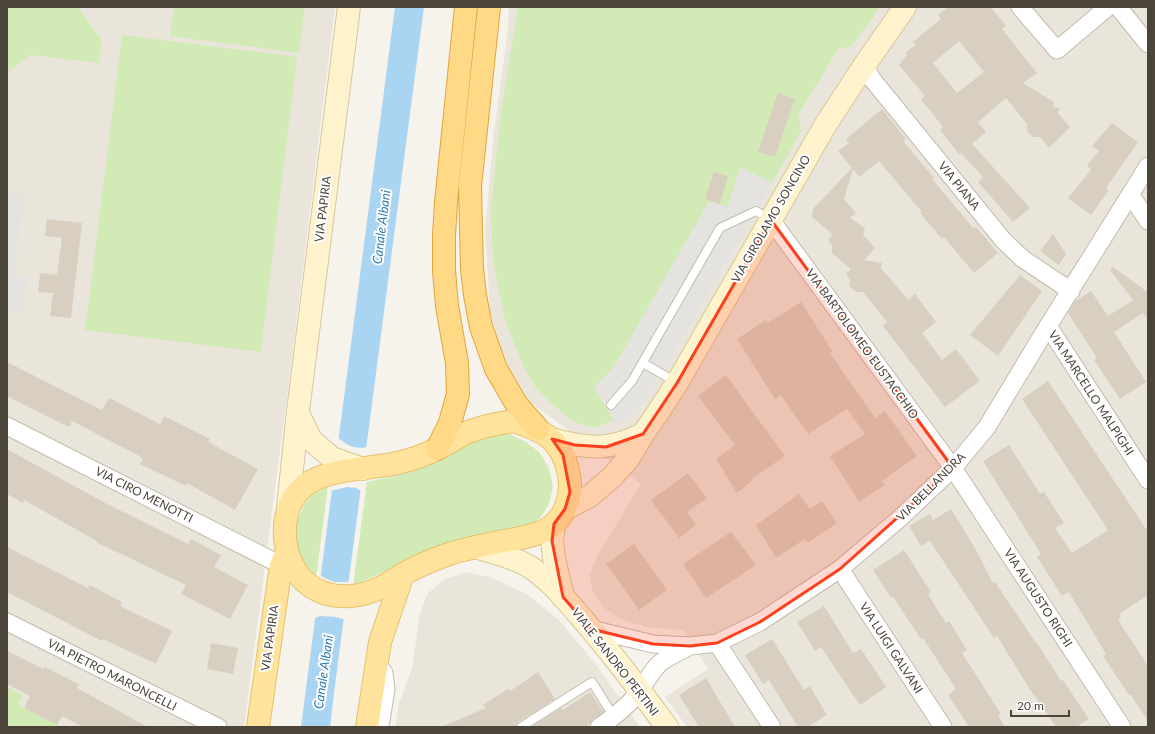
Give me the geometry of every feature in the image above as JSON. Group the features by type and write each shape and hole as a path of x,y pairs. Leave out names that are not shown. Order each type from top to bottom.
{"highway":[{"path":"437,449 450,423 458,394 457,363 446,300 444,236 446,202 466,7"},
{"path":"489,7 470,186 472,269 475,295 481,327 496,369 517,405 545,434"}],"main road":[{"name":"VIA PAPIRIA","path":"288,508 298,411 349,7"},
{"name":"VIA GIROLAMO SONCINO","path":"560,516 590,496 612,477 628,459 677,383 826,124 905,7"},
{"path":"298,411 311,440 332,458 363,469"},
{"path":"545,434 563,455 568,471 570,492 560,516 543,532 525,538 476,547 444,556 425,563 403,574 381,588 363,595 343,597 319,591 304,581 284,558 288,508 297,492 320,477 335,472 398,463 437,449 469,432 496,423 514,421 575,445 606,447 627,442 643,434"},
{"name":"VIALE SANDRO PERTINI","path":"560,516 552,541 554,558 563,596"},
{"name":"VIALE SANDRO PERTINI","path":"476,547 513,559 530,567 563,596 592,629 667,727"},
{"name":"VIA PAPIRIA","path":"258,727 284,558"},
{"path":"367,727 380,642 403,574"}],"street":[{"path":"1020,7 1057,50 1108,7"},
{"path":"1118,7 1148,44"},
{"name":"VIA PIANA","path":"864,66 872,79 1003,240 1023,259 1071,291"},
{"name":"VIA BELLANDRA","path":"592,629 653,644 690,646 717,643 760,622 840,569 899,519 953,468 987,426 1148,166"},
{"path":"1130,194 1148,222"},
{"name":"VIA BARTOLOMEO EUSTACCHIO","path":"771,220 953,468"},
{"name":"VIA MARCELLO MALPIGHI","path":"1048,326 1148,480"},
{"name":"VIA CIRO MENOTTI","path":"7,426 284,558"},
{"name":"VIA AUGUSTO RIGHI","path":"953,468 1122,727"},
{"name":"VIA LUIGI GALVANI","path":"840,569 943,727"},
{"name":"VIA PIETRO MARONCELLI","path":"7,622 218,727"},
{"path":"717,643 772,727"},
{"name":"VIA BELLANDRA","path":"599,727 614,717 640,691 660,662 690,646"},
{"path":"376,662 384,673 386,689 380,727"}],"lane":[{"path":"611,405 632,381 720,228 756,210 771,220"},
{"path":"642,363 677,383"},
{"path":"521,727 592,682 614,717"}],"highlighted area":[{"path":"771,220 953,468 840,569 760,622 717,643 690,646 653,644 591,629 563,597 552,541 554,524 565,509 570,492 563,455 552,439 575,445 606,447 643,434 677,383"}],"shaded area":[{"path":"7,7 335,7 289,381 244,727 7,727"},
{"path":"509,7 1148,7 1148,727 687,727 665,697 708,669 683,630 646,627 621,619 604,608 593,593 590,576 597,556 641,484 529,401 501,353 490,311 485,230 494,131 508,30"},
{"path":"740,167 772,183 661,374 646,397 632,414 617,426 594,387 614,367 709,202 728,207"},
{"path":"7,193 25,196 13,274 28,278 21,313 7,307"},
{"path":"465,572 490,577 528,595 559,620 594,662 640,727 395,727 399,704 412,668 420,613 428,593 444,580"}],"green space":[{"path":"7,7 78,7 102,41 99,63 31,55 7,73"},
{"path":"174,7 305,7 299,53 170,36"},
{"path":"518,7 880,7 851,47 839,48 798,115 802,130 772,183 740,167 728,207 709,202 614,367 594,387 614,420 597,427 587,426 573,421 553,405 536,388 521,361 505,320 493,261 491,207 500,120"},
{"path":"122,35 297,57 261,352 85,330"},
{"path":"510,434 526,442 539,452 549,468 553,487 549,504 540,518 518,532 409,560 353,586 367,482 404,474 447,457 478,439 492,435"},
{"path":"328,486 316,578 311,574 298,551 295,534 297,522 305,503 312,495"},
{"path":"7,687 23,695 18,705 62,727 7,727"}],"water":[{"name":"Canale Albani","path":"395,7 424,7 330,727 301,727"}],"pier":[{"path":"337,437 353,447 363,448 369,446 363,492 356,488 347,487 330,491"},
{"path":"319,574 324,578 335,582 351,581 346,620 336,617 320,616 313,619"}],"building":[{"path":"948,7 991,7 1006,26 1002,29 1037,73 1023,83 1054,102 1053,107 1060,108 1058,113 1070,127 1049,148 1040,137 1033,137 1027,131 1027,124 1006,98 978,122 986,132 972,144 1030,208 1013,222 978,182 983,177 961,153 959,154 940,130 943,127 921,99 925,96 899,65 907,55 905,53 916,45 913,42 941,19 938,15","holes":["959,41 984,72 957,93 933,63"]},
{"path":"778,93 795,99 775,157 758,152"},
{"path":"882,109 906,139 903,141 934,178 932,179 974,229 976,227 998,253 974,273 944,237 942,239 920,213 922,212 879,161 859,177 853,169 844,199 856,213 850,218 865,228 863,235 875,248 864,260 882,263 881,268 908,300 915,294 936,322 922,333 942,360 956,349 980,381 945,407 883,326 887,322 863,292 856,292 849,286 850,279 846,274 851,269 832,253 832,245 828,240 833,235 812,217 813,209 852,168 838,151 849,143 846,139"},
{"path":"1112,123 1138,142 1106,188 1109,190 1091,215 1068,198 1091,170 1087,165 1099,151 1092,146"},
{"path":"714,172 728,176 720,204 705,199"},
{"path":"47,219 82,223 71,318 50,316 53,293 38,292 40,273 57,275 62,238 45,236"},
{"path":"1053,234 1066,254 1059,265 1040,251"},
{"path":"1113,267 1146,291 1148,290 1148,320 1143,313 1114,332 1146,382 1120,399 1094,360 1097,358 1068,313 1074,302 1091,291 1108,316 1133,300 1110,270"},
{"path":"1020,275 1042,291 998,356 970,335"},
{"path":"801,302 833,352 830,353 875,418 885,411 917,456 882,481 885,485 859,502 830,456 865,434 847,409 808,434 781,395 775,399 737,339 766,320 768,323"},
{"path":"7,362 102,410 109,398 160,424 164,416 210,439 208,442 258,469 235,510 187,483 186,486 140,464 143,458 72,421 69,427 7,396"},
{"path":"726,375 785,456 752,479 753,480 737,493 716,459 735,445 698,396"},
{"path":"1048,381 1148,532 1148,595 1119,614 1121,618 1118,620 1148,666 1148,721 1103,656 1106,654 1069,592 1062,596 1037,557 1041,554 983,461 1009,445 1040,494 1044,492 1064,523 1055,528 1072,553 1108,530 1022,399"},
{"path":"7,449 107,504 188,544 191,539 221,555 214,567 248,585 230,619 181,594 186,585 96,542 97,541 24,500 23,503 7,494"},
{"path":"688,473 707,498 687,512 696,525 679,538 651,500"},
{"path":"799,494 810,509 822,501 837,523 808,543 805,539 776,558 756,525"},
{"path":"951,509 975,548 993,583 995,582 1061,681 1063,680 1089,719 1076,727 1056,727 1029,688 997,636 994,638 930,541 921,546 909,526 930,514 933,520"},
{"path":"731,532 756,565 706,598 683,564"},
{"path":"634,544 667,590 639,610 606,564"},
{"path":"7,547 88,588 90,585 122,602 120,606 172,631 156,664 103,639 102,641 7,592"},
{"path":"904,550 931,592 928,594 937,609 946,623 949,621 967,650 962,653 1001,714 998,716 1005,727 969,727 948,695 956,689 923,638 921,639 893,597 891,598 873,570"},
{"path":"824,606 853,653 861,649 886,687 860,705 821,647 815,651 797,622"},
{"path":"772,639 804,690 810,686 827,715 808,727 798,727 769,680 763,684 745,655"},
{"path":"211,643 238,648 233,674 207,669"},
{"path":"7,651 43,669 45,667 79,684 77,688 148,727 83,727 62,716 57,725 24,708 30,696 7,684"},
{"path":"538,672 555,699 518,722 516,727 441,727 486,708 483,705 508,689 510,691"},
{"path":"706,678 735,727 699,727 679,695"},
{"path":"590,692 604,712 593,719 590,724 585,727 531,727 561,708 563,710"}]}
